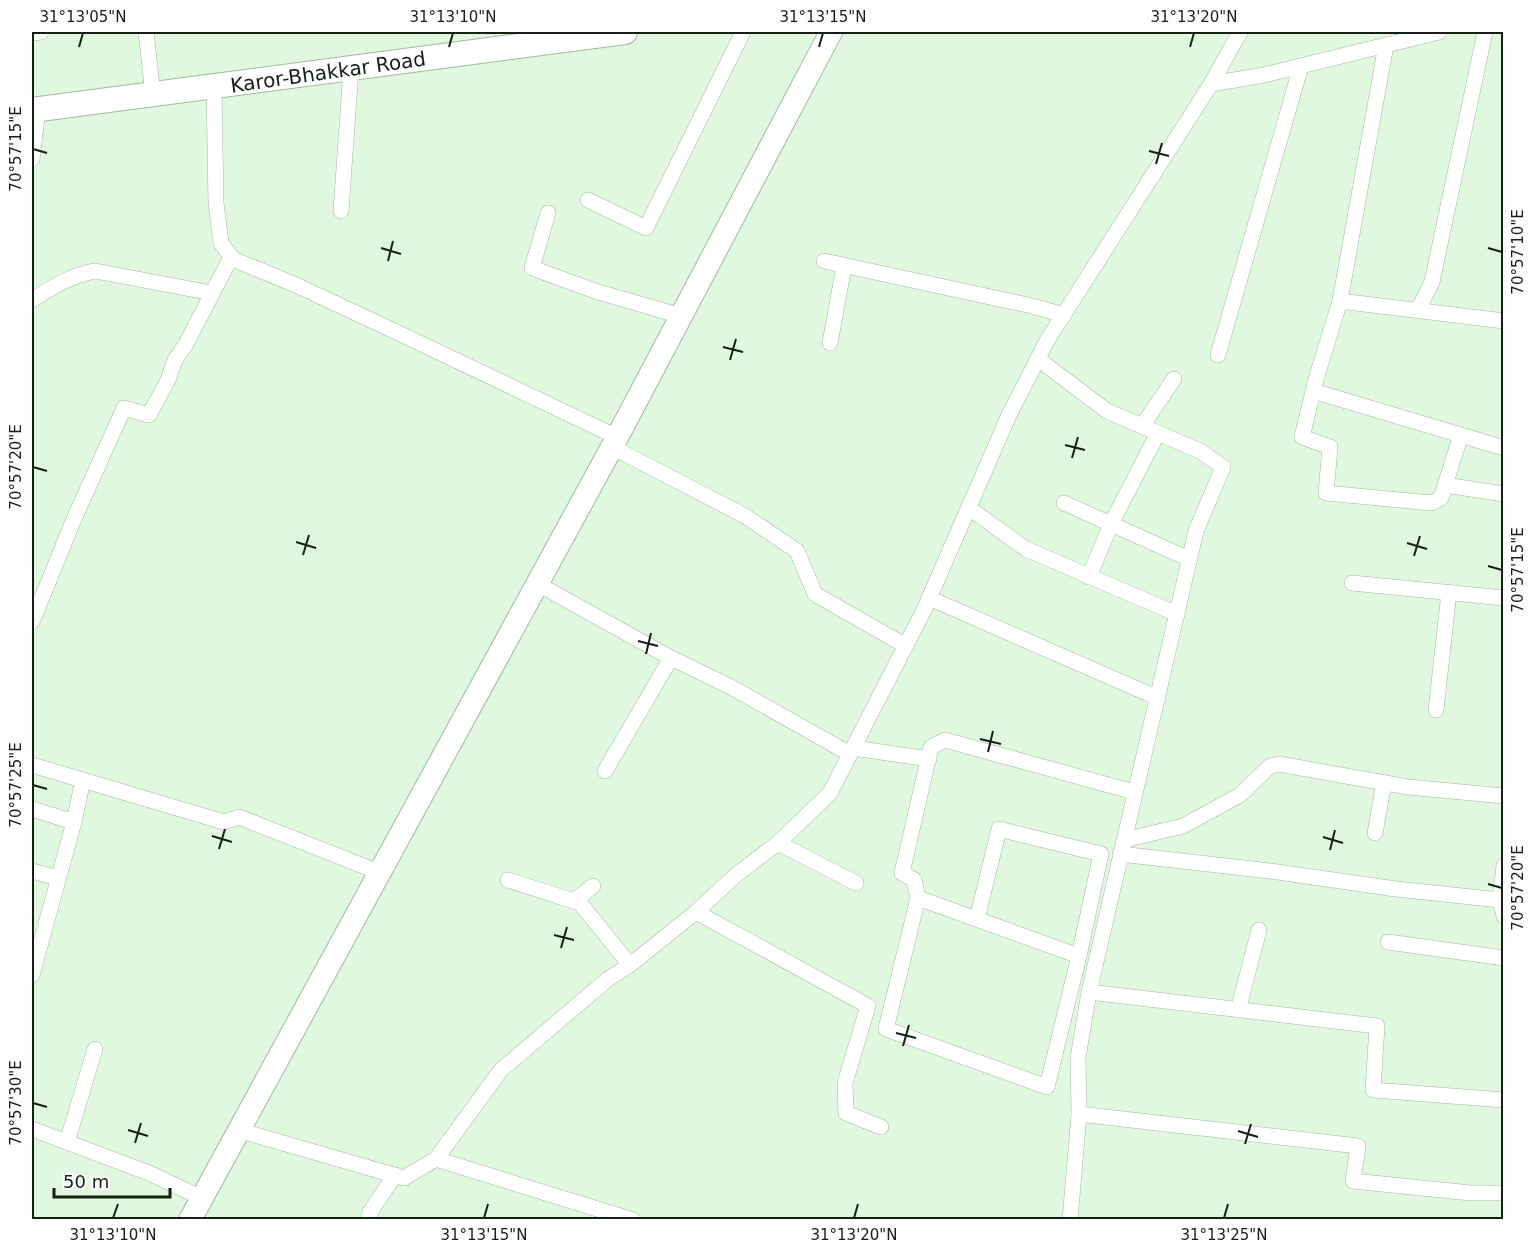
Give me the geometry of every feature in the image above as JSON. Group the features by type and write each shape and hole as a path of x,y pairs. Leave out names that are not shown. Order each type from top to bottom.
{"main road":[{"name":"Karor-Bhakkar Road","path":"35,110 351,69 541,38 625,32"},
{"path":"190,1220 614,442 831,32"}],"street":[{"path":"32,33 41,32"},
{"path":"146,32 153,95"},
{"path":"588,200 646,228 743,32"},
{"path":"238,1130 404,1178 436,1159 501,1070 608,979 630,965 696,912 736,875 778,843 830,793 906,646 1009,415 1048,339 1211,84 1240,32"},
{"path":"1211,84 1301,66 1439,32"},
{"path":"1418,310 1432,282 1485,32"},
{"path":"1386,45 1340,301 1302,437 1330,447 1326,493 1431,502 1441,498 1461,435"},
{"path":"1218,356 1301,66"},
{"path":"341,211 351,69"},
{"path":"214,87 216,203 221,243 233,259 394,331 614,442 745,516 797,550 815,594 906,646"},
{"path":"32,159 35,110"},
{"path":"548,213 532,268 595,291 681,316"},
{"path":"32,622 74,519 124,408 149,415 168,380 175,360 228,263 233,259"},
{"path":"824,261 1064,315"},
{"path":"830,343 844,266"},
{"path":"32,300 67,279 95,271 212,293"},
{"path":"1340,301 1503,321"},
{"path":"1038,359 1107,411 1200,451 1223,467 1196,531 1089,992 1078,1058 1079,1114 1070,1220"},
{"path":"1142,426 1174,379"},
{"path":"1313,391 1503,447"},
{"path":"1089,577 1111,524 1158,433"},
{"path":"1445,485 1503,494"},
{"path":"1064,503 1189,559"},
{"path":"969,508 1026,549 1177,614"},
{"path":"1352,583 1503,598"},
{"path":"537,584 671,658 852,751 929,759"},
{"path":"1437,710 1449,592"},
{"path":"929,598 1158,698"},
{"path":"605,771 671,658"},
{"path":"977,919 999,829 1101,854 1047,1087 886,1029 918,898 914,880 902,873 932,747 945,740 1134,792"},
{"path":"32,765 224,822 239,817 381,873"},
{"path":"1122,847 1183,826 1240,795 1270,766 1280,765 1408,787 1503,796"},
{"path":"32,971 74,822 83,780"},
{"path":"1375,833 1384,783"},
{"path":"32,809 74,822"},
{"path":"778,843 856,883"},
{"path":"1122,847 1502,905 1503,866"},
{"path":"32,871 58,878"},
{"path":"508,880 580,903 630,965"},
{"path":"574,902 592,886"},
{"path":"918,898 1079,956"},
{"path":"696,912 868,1006 844,1083 846,1113 881,1127"},
{"path":"1238,1010 1259,930"},
{"path":"1388,942 1503,958"},
{"path":"1089,992 1377,1026 1373,1090 1503,1100"},
{"path":"67,1142 95,1049"},
{"path":"1079,1114 1358,1146 1353,1181 1471,1193 1503,1193"},
{"path":"32,1129 149,1173 202,1198"},
{"path":"436,1159 633,1220"},
{"path":"369,1220 370,1212 395,1175"}]}
